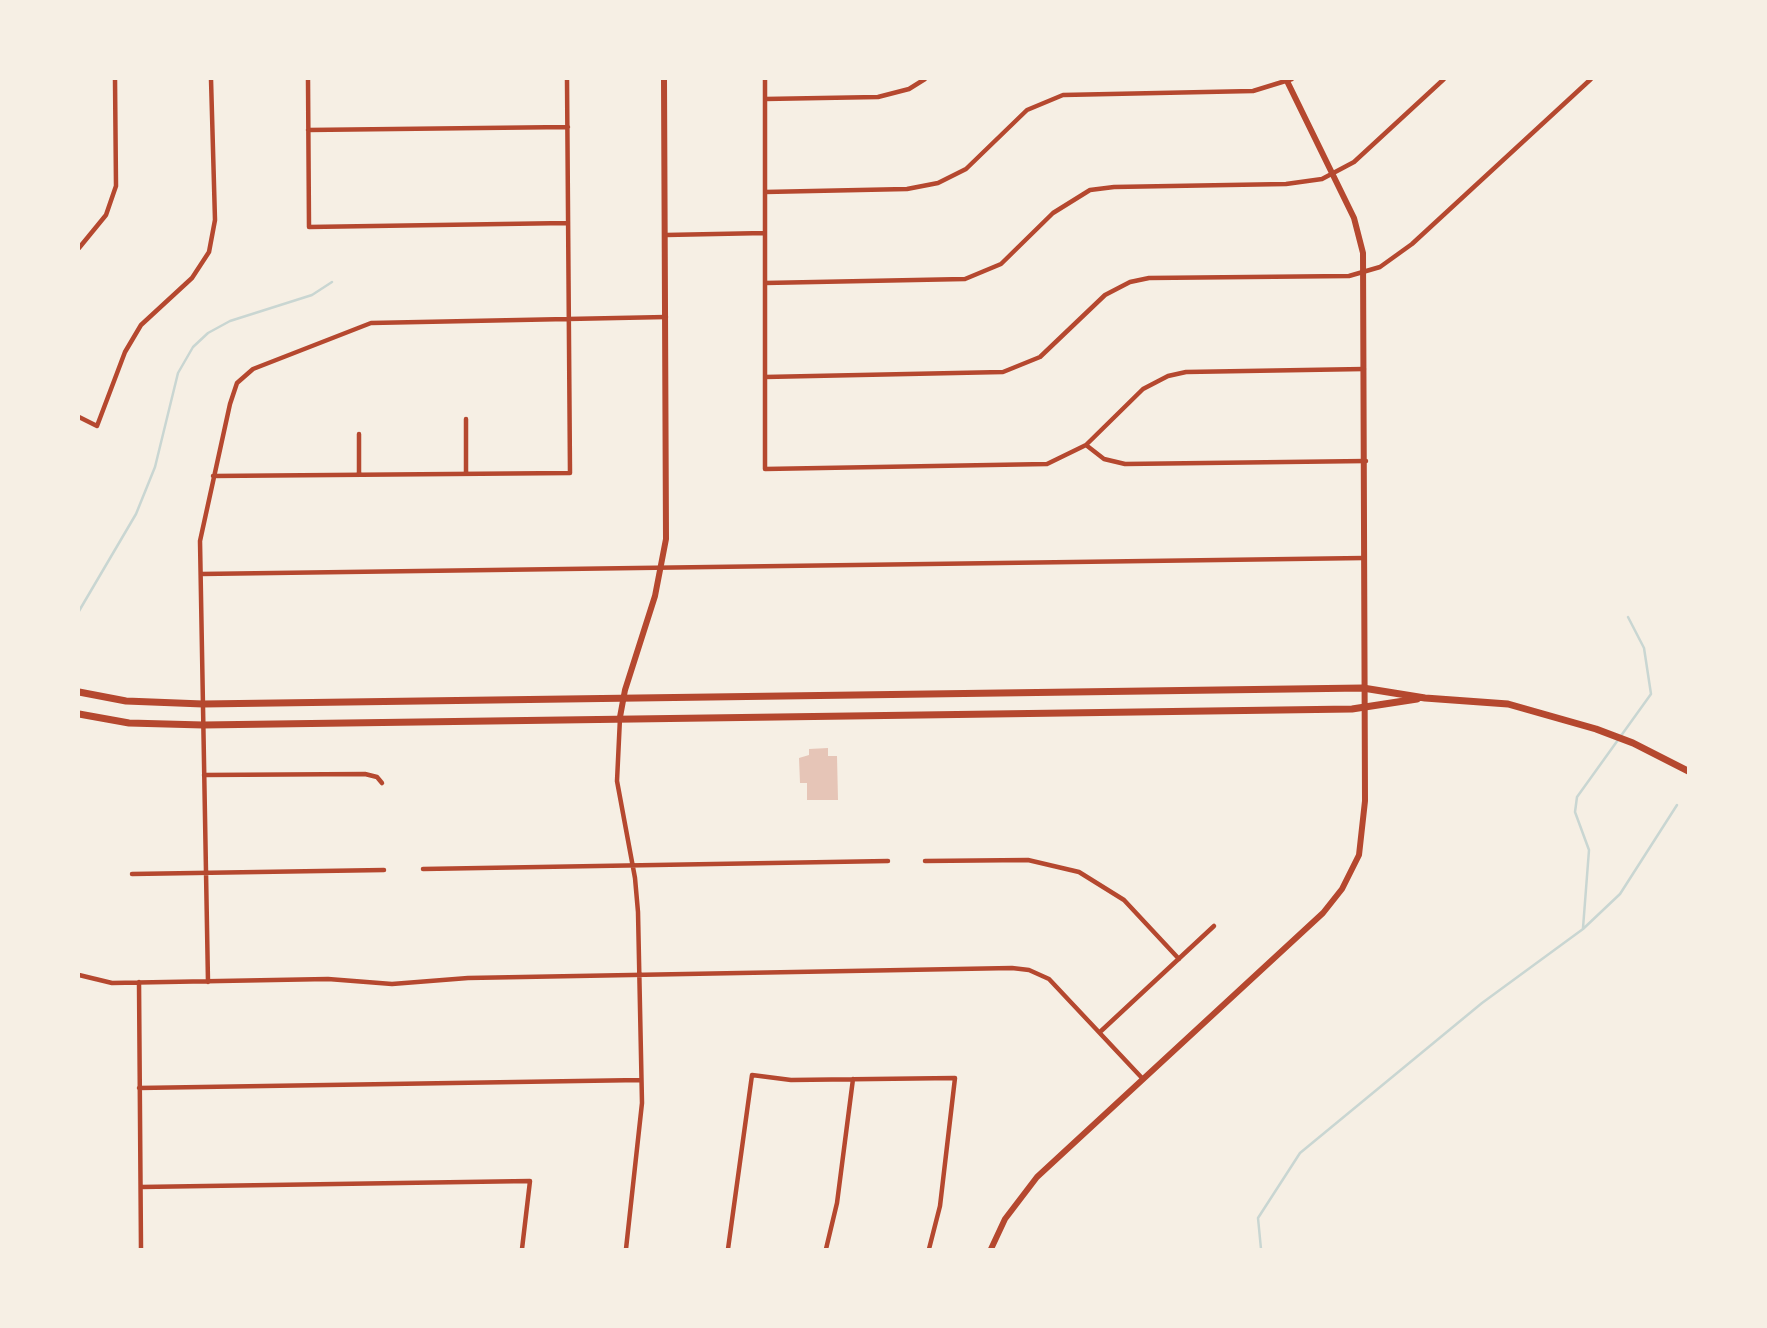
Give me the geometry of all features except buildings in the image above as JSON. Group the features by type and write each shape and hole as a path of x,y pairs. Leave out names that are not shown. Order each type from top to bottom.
{"main road":[{"path":"79,692 126,701 203,704 1363,688 1424,698 1508,704 1576,722 1633,743 1688,771"},
{"path":"79,714 129,723 202,725 1363,709 1424,698"}],"street":[{"path":"79,248 106,215 116,187 115,79"},
{"path":"79,417 97,426 125,352 141,325 192,278 209,252 215,220 211,79"},
{"path":"308,79 309,228 568,223"},
{"path":"213,476 570,473 567,79"},
{"path":"626,1249 641,1119 640,975 633,866 617,781 623,697 662,568 666,539 664,79"},
{"path":"765,79 765,469 1035,466 1056,461 1086,445 1143,389 1177,374 1365,369"},
{"path":"765,99 878,97 909,89 925,79"},
{"path":"765,283 965,279 1001,264 1053,213 1090,190 1114,187 1307,183 1332,174 1362,155 1444,79"},
{"path":"765,377 1003,372 1040,357 1105,295 1130,282 1149,278 1349,276 1363,273 1399,256 1591,79"},
{"path":"765,192 907,189 938,183 966,169 1027,110 1063,95 1237,92 1263,90 1288,80 1358,229 1363,273 1366,461 1363,688 1365,823 1359,855 1342,888 1323,913 1030,1184 1005,1219 991,1249"},
{"path":"308,130 568,127"},
{"path":"666,235 765,233"},
{"path":"208,982 202,725 202,524 237,383 253,369 372,323 667,317"},
{"path":"466,419 466,474"},
{"path":"359,434 359,475"},
{"path":"1086,445 1104,459 1125,464 1366,461"},
{"path":"201,574 1364,558"},
{"path":"204,775 365,774 377,777 382,783"},
{"path":"925,861 1028,860 1079,872 1124,900 1179,959"},
{"path":"423,869 888,862"},
{"path":"132,874 384,870"},
{"path":"1100,1032 1214,926"},
{"path":"79,975 112,983 328,979 392,984 468,978 1012,968 1028,970 1049,979 1142,1078"},
{"path":"139,982 141,1249"},
{"path":"728,1249 752,1075 791,1080 956,1078 940,1206 929,1249"},
{"path":"826,1249 838,1203 853,1079"},
{"path":"139,1088 641,1080"},
{"path":"141,1187 530,1181 522,1249"}],"waterway":[{"path":"79,611 136,514 155,467 178,373 193,347 208,333 230,321 312,295 332,282"},
{"path":"1583,928 1589,850 1575,812 1577,797 1651,694 1644,648 1628,617"},
{"path":"1261,1249 1258,1218 1300,1153 1482,1003 1583,929 1620,894 1677,805"}]}
